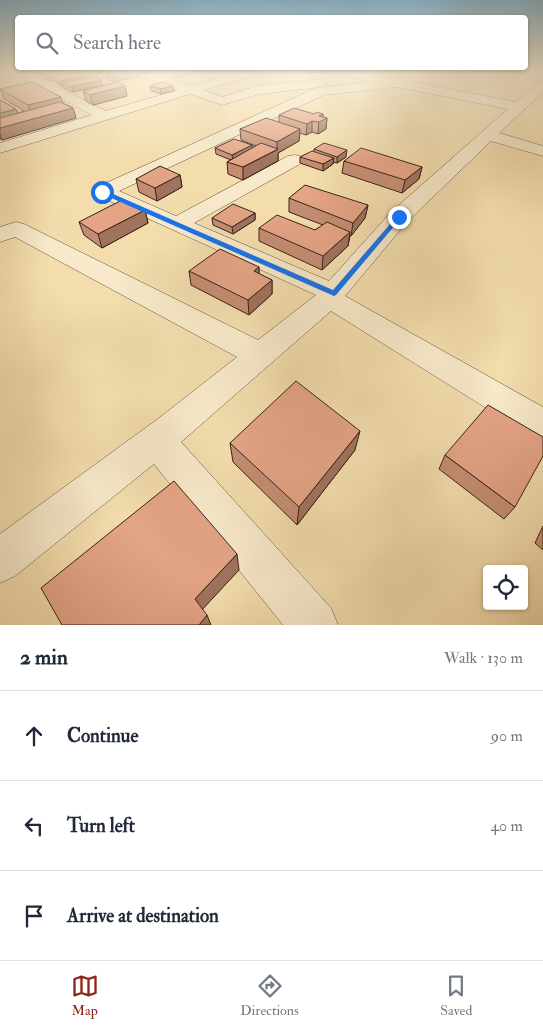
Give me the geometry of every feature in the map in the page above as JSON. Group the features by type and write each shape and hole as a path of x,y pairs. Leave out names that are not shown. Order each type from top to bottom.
{"street":[{"path":"78,102 105,116"},
{"path":"0,148 149,102"},
{"path":"297,102 102,192 177,224 331,296 543,424"},
{"path":"494,102 518,107"},
{"path":"0,561 156,440 331,296 399,217 524,102"},
{"path":"488,135 543,151"},
{"path":"177,224 294,160"},
{"path":"0,235 16,229 260,355"},
{"path":"156,440 314,625"}],"building":[{"path":"0,102 4,102 16,109 0,113"},
{"path":"23,102 40,102 28,105"},
{"path":"59,102 73,108 0,128 0,118"},
{"path":"294,108 314,114 317,112 323,114 319,116 327,118 319,122 312,121 307,124 279,115"},
{"path":"266,118 300,129 277,142 240,129"},
{"path":"234,139 252,145 232,155 215,148"},
{"path":"261,143 278,149 243,167 227,162"},
{"path":"324,143 347,150 337,157 314,149"},
{"path":"361,148 422,167 405,180 344,161"},
{"path":"312,151 334,158 323,164 300,157"},
{"path":"160,166 180,175 155,188 136,179"},
{"path":"305,185 368,205 353,223 289,198"},
{"path":"122,200 145,210 98,234 79,222"},
{"path":"233,204 255,213 232,227 212,218"},
{"path":"277,215 315,230 327,222 350,232 323,256 259,228"},
{"path":"220,249 259,267 254,271 272,280 248,300 189,271"},
{"path":"296,381 360,431 299,507 230,443"},
{"path":"488,405 543,437 543,456 515,507 445,455"},
{"path":"174,481 237,554 195,599 207,615 199,625 62,625 41,588"}],"route":[{"path":"102,192 334,293 399,217"}]}
